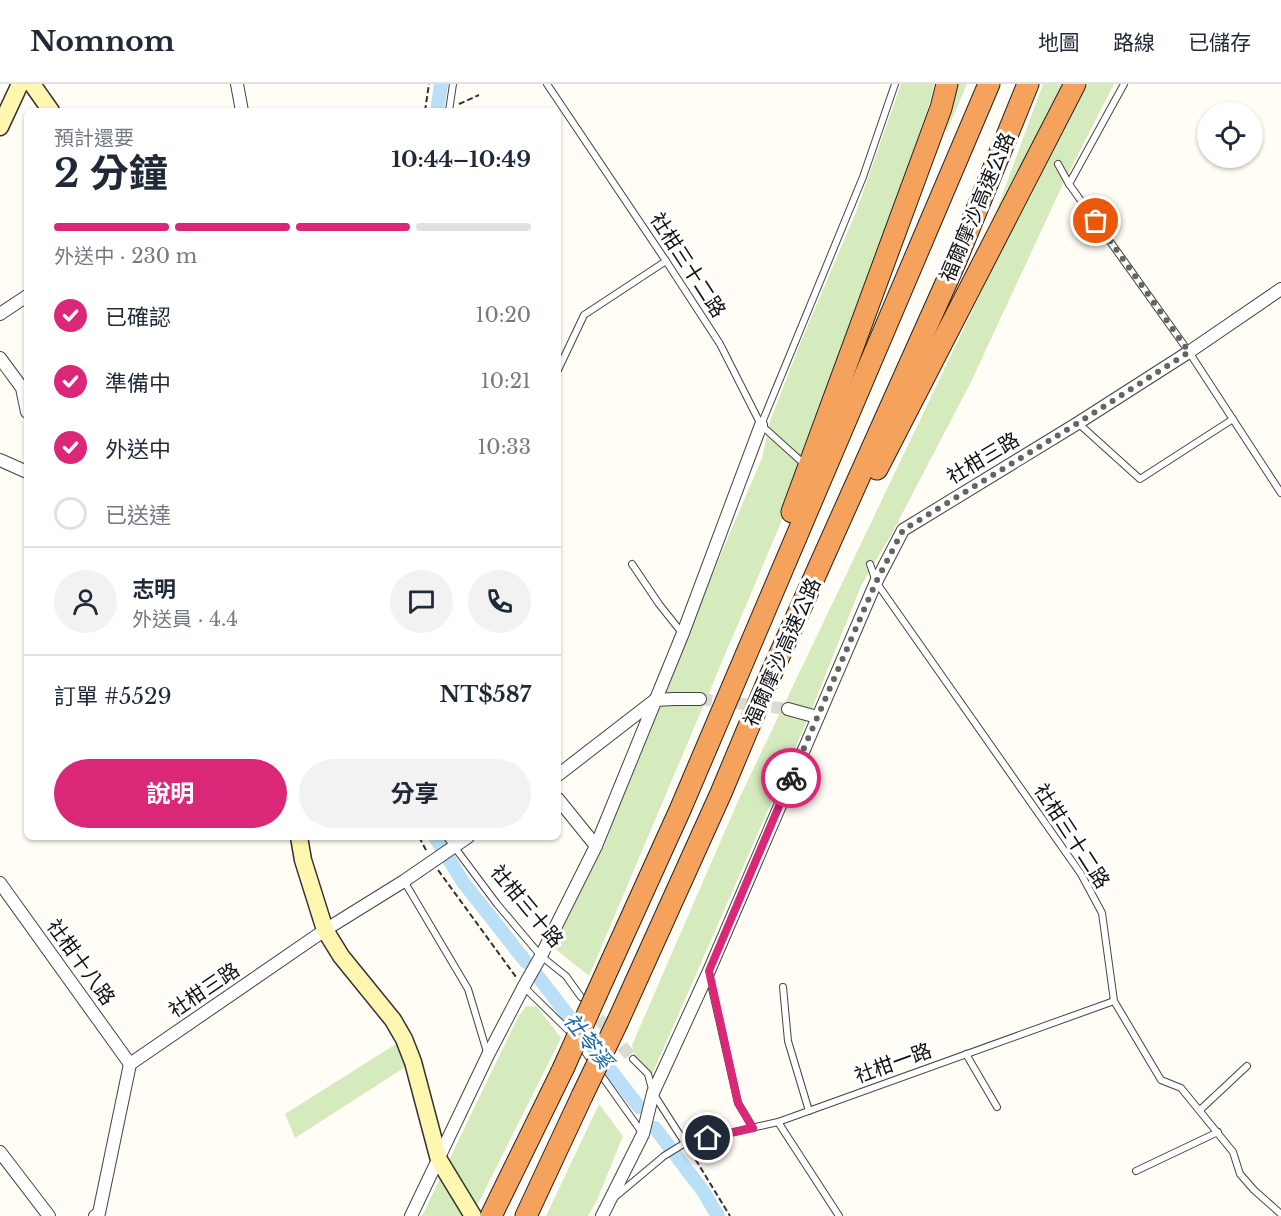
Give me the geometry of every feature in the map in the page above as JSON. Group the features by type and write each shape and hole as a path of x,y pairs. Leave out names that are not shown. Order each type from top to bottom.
{"highway":[{"path":"698,768 941,108 947,84"},
{"name":"福爾摩沙高速公路","path":"491,1216 563,1069 589,995 698,768 989,84"},
{"name":"福爾摩沙高速公路","path":"526,1216 618,1021 716,804 767,683 955,263 1028,84"},
{"path":"767,683 1075,84"}],"street":[{"path":"0,127 20,84"},
{"path":"32,84 49,108"},
{"path":"237,84 241,108"},
{"name":"社柑三路","path":"602,1216 643,1134 653,1093 709,971 876,582 903,530 1078,423 1189,352 1281,289"},
{"path":"0,314 24,298"},
{"path":"0,358 22,388 24,398"},
{"path":"411,1216 489,1055 596,846 683,633 761,425"},
{"path":"0,460 24,471"},
{"path":"561,773 655,700 700,699"},
{"path":"788,709 817,717"},
{"path":"561,803 596,846"},
{"path":"300,840 303,860 325,930 341,956 393,1020 404,1039 413,1062 439,1160 473,1216"},
{"name":"社柑三路","path":"130,1064 325,930 432,862 451,842"},
{"name":"社柑十八路","path":"0,883 130,1064"},
{"path":"99,1215 130,1064"},
{"path":"0,1152 49,1216"}],"lane":[{"path":"449,108 453,84"},
{"name":"社柑三十二路","path":"546,84 720,344 761,425 802,462"},
{"path":"761,425 863,177 895,84"},
{"path":"1069,184 1124,84"},
{"path":"1058,164 1069,184 1189,352 1281,493"},
{"path":"561,364 584,315 666,261"},
{"path":"1078,423 1140,479 1233,419"},
{"path":"632,564 659,604 683,633"},
{"name":"社柑三十二路","path":"870,564 876,582 1081,874 1102,913 1114,1000 1161,1080 1181,1088 1233,1152 1240,1174 1281,1214"},
{"name":"社柑三十路","path":"451,842 497,904 541,956 589,995"},
{"path":"404,881 468,989 489,1055"},
{"path":"709,971 738,1103 753,1128"},
{"path":"524,986 569,1029 643,1134"},
{"path":"783,987 788,1041 808,1111"},
{"name":"社柑一路","path":"610,1201 670,1151 682,1145 778,1122 1114,1000"},
{"path":"966,1054 997,1107"},
{"path":"633,1059 648,1074 653,1093 682,1145"},
{"path":"1200,1110 1247,1066"},
{"path":"778,1122 839,1216"},
{"path":"1136,1171 1218,1132"}],"path":[{"path":"425,108 429,84"},
{"path":"453,108 479,95"},
{"path":"421,840 432,862 524,986"},
{"path":"682,1145 730,1216"}],"green space":[{"path":"901,84 934,84 912,176 832,402 589,976 553,947 605,844 664,687 762,458 770,421 856,212"},
{"path":"955,84 967,84 947,131 943,129"},
{"path":"1043,84 1068,84 1016,186 995,215"},
{"path":"1088,84 1114,84 1063,184 971,382 891,535 861,586 807,721 651,1077 636,1065 632,1045 738,801 997,259"},
{"path":"526,1006 537,1007 561,1038 472,1216 422,1216 517,1019"},
{"path":"404,1039 413,1062 295,1138 285,1114"},
{"path":"599,1104 623,1136 597,1200 588,1216 546,1216"}],"waterway":[{"name":"社苓溪","path":"437,108 441,84"},
{"name":"社苓溪","path":"437,840 463,882 526,962"},
{"name":"社苓溪","path":"536,974 639,1107"},
{"name":"社苓溪","path":"655,1128 703,1191 718,1216"}],"tunnel":[{"path":"700,699 788,709"},
{"path":"587,1005 633,1059"}],"way so far":[{"path":"791,778 876,582 903,530 1189,352 1096,221"}],"route":[{"path":"708,1138 753,1128 738,1103 709,971 791,778"}]}
